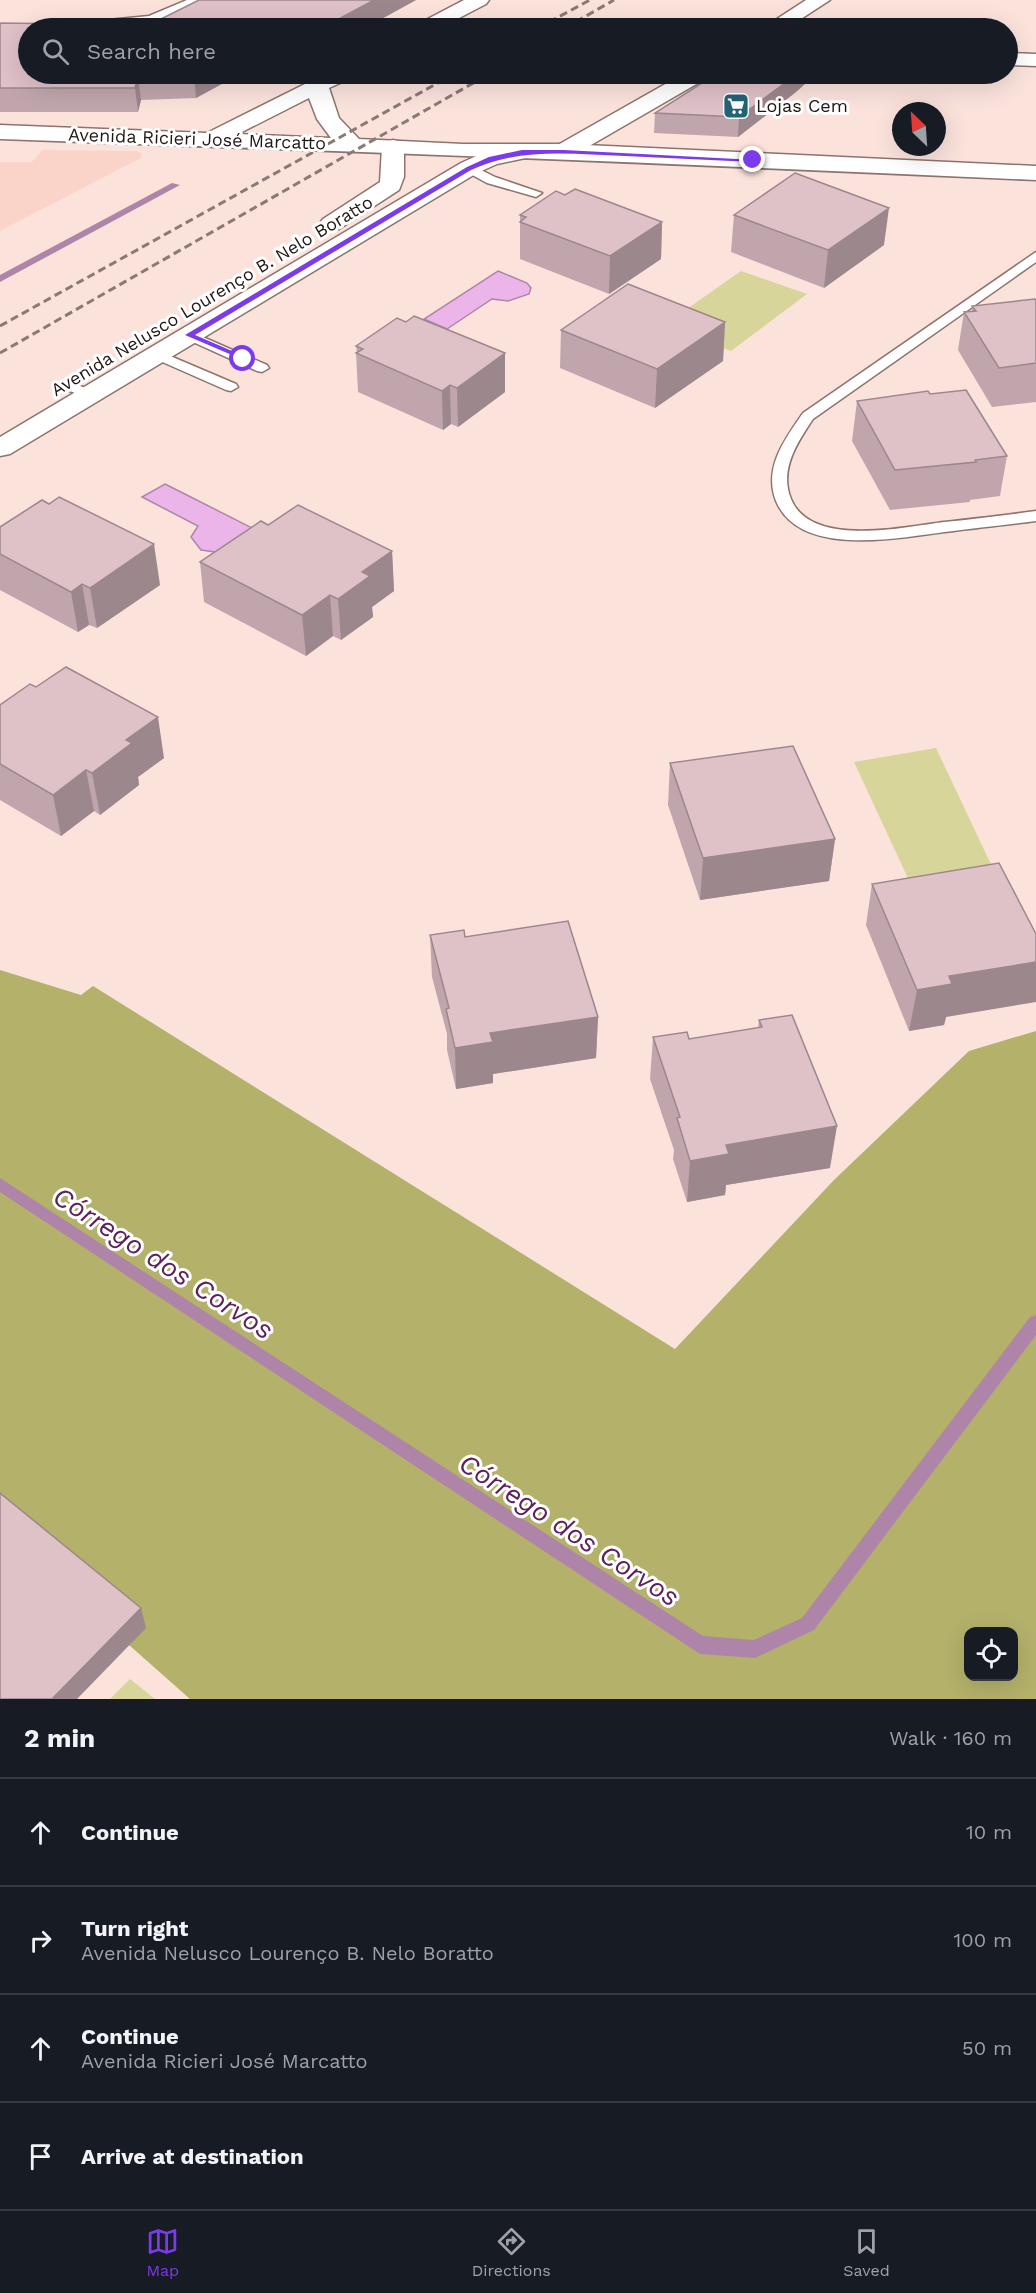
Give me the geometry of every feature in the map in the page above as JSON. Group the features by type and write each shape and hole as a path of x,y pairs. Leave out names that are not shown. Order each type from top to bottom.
{"street":[{"path":"166,18 202,0"},
{"path":"444,18 479,0"},
{"path":"795,18 820,0"},
{"path":"1018,59 1036,60"},
{"path":"210,139 313,84"},
{"path":"320,84 321,108 341,136 353,145"},
{"path":"564,152 679,84"},
{"name":"Avenida Ricieri José Marcatto","path":"0,132 564,152 1036,173"},
{"name":"Avenida Ricieri José Marcatto","path":"393,147 453,142 527,145 564,152"},
{"name":"Avenida Nelusco Lourenço B. Nelo Boratto","path":"0,448 78,389 391,185 393,147"},
{"name":"Avenida Nelusco Lourenço B. Nelo Boratto","path":"0,425 156,354 469,168 491,158 522,152"}],"lane":[{"path":"469,168 491,180 537,193"},
{"path":"1036,256 808,416 791,439 782,460 778,483 782,506 798,521 817,530 871,537 1036,516"},
{"path":"189,335 262,368"},
{"path":"156,354 231,387"}],"shaded area":[{"path":"42,150 136,151 142,153 141,158 0,231 0,162 32,162"},
{"path":"498,271 527,283 531,288 529,294 508,301 492,299 447,329 424,319"},
{"path":"741,271 807,294 731,351 664,325"},
{"path":"165,484 260,532 222,553 201,550 191,537 198,526 142,497"},
{"path":"936,748 996,875 913,889 854,762"},
{"path":"0,970 81,995 93,986 675,1349 834,1180 969,1051 1036,1031 1036,1699 190,1699 129,1645 0,1509"},
{"path":"130,1679 155,1699 110,1699"}],"building":[{"path":"199,0 374,0 341,18 163,18"},
{"path":"1,23 18,23 18,84 136,84 135,88 0,88"},
{"path":"700,84 784,84 739,117 655,113"},
{"path":"795,173 889,208 828,250 734,215"},
{"path":"575,189 662,222 610,256 520,222 526,217 520,215 556,191 565,195"},
{"path":"628,284 725,322 657,369 561,330"},
{"path":"1035,299 1036,363 999,368 964,312 976,311 972,306"},
{"path":"414,316 505,353 457,388 450,385 442,391 356,353 363,349 356,346 397,318 406,322"},
{"path":"966,390 1007,456 975,460 976,462 895,470 857,401 928,391 930,394"},
{"path":"59,497 154,544 90,588 82,584 71,592 0,554 0,527 42,500 49,504"},
{"path":"298,505 392,551 362,572 370,576 338,599 330,595 302,615 200,562 261,521 268,525"},
{"path":"66,667 158,717 126,740 132,743 92,773 86,770 53,795 0,764 0,705 30,684 36,687"},
{"path":"793,746 835,839 703,858 670,763"},
{"path":"999,863 1036,934 1036,962 949,976 952,984 917,990 872,884"},
{"path":"568,921 598,1017 490,1033 493,1042 455,1048 446,1009 449,1008 430,935 464,930 465,937"},
{"path":"792,1015 837,1126 726,1145 729,1154 690,1161 677,1118 680,1117 653,1037 687,1032 689,1039 762,1027 759,1020"},
{"path":"0,1493 141,1608 52,1699 0,1699"}],"waterway":[{"path":"0,279 175,185"},
{"name":"Córrego dos Corvos","path":"0,1184 700,1645 755,1649 808,1624 1036,1322"}],"railway":[{"path":"557,18 590,0"},
{"path":"582,18 614,0"},
{"path":"0,326 436,84"},
{"path":"0,353 471,84"}],"place":[{"name":"Lojas Cem","path":"736,106"}],"route":[{"path":"243,359 189,335 469,168 491,158 522,152 564,152 753,160"}]}
